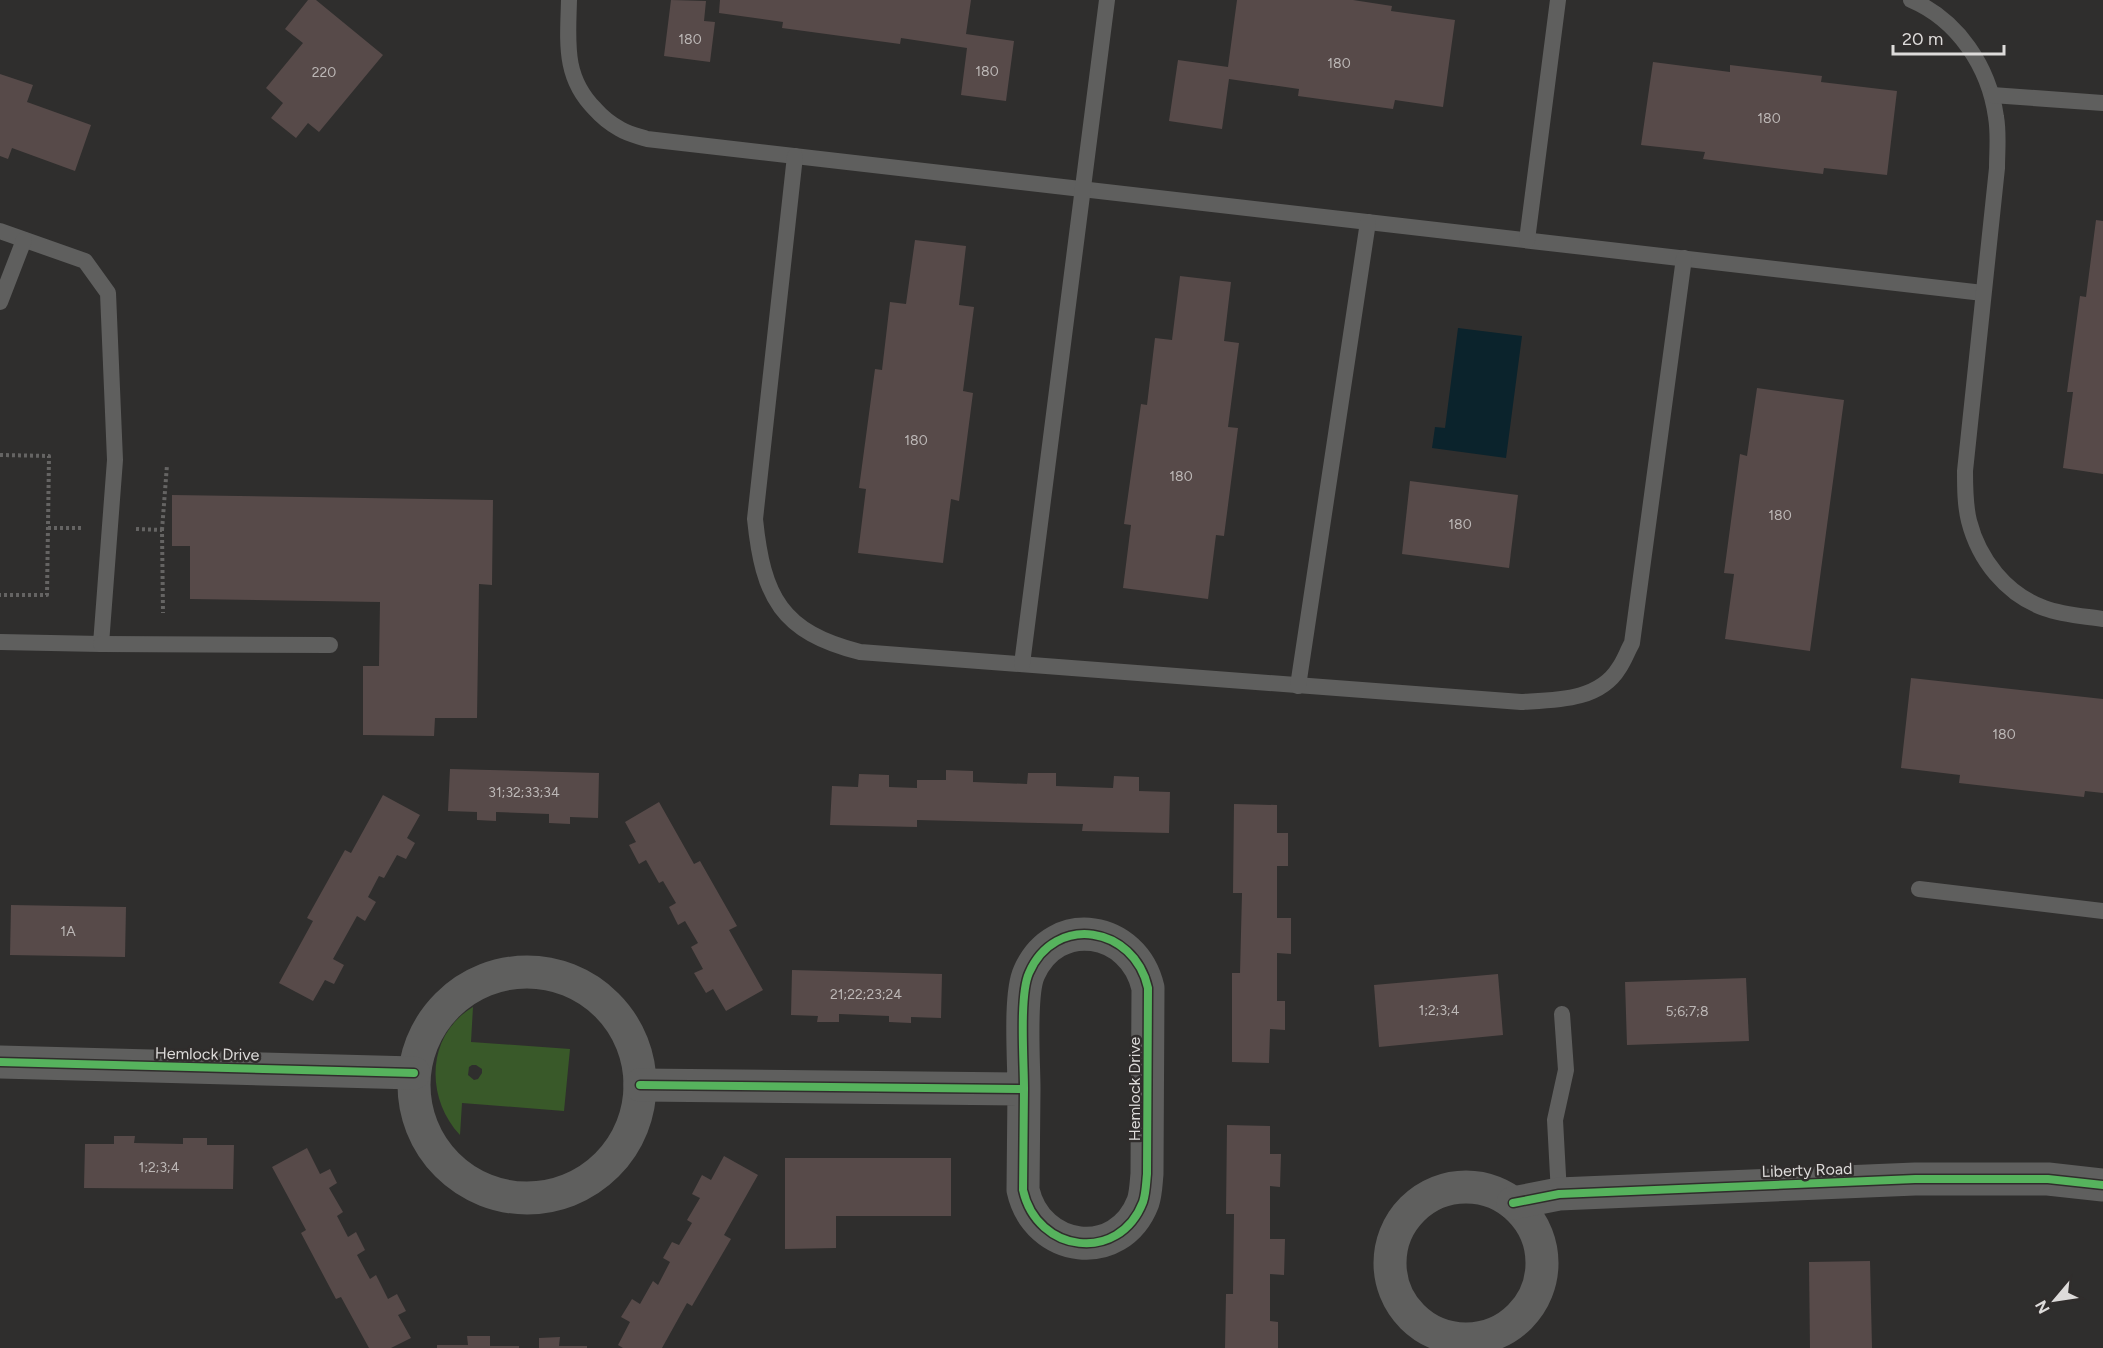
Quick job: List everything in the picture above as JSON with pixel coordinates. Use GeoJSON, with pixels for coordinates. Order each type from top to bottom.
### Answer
{"type":"FeatureCollection","features":[{"type":"Feature","properties":{"kind":"street","name":"Hemlock Drive"},"geometry":{"type":"LineString","coordinates":[[1073,936],[1099,936],[1122,945],[1145,975],[1148,988],[1148,1012],[1146,1187],[1138,1213],[1120,1232],[1097,1242],[1072,1242],[1049,1232],[1032,1214],[1023,1190],[1024,1089],[1025,990],[1027,977],[1033,965],[1050,946],[1073,936]]}},
{"type":"Feature","properties":{"kind":"street"},"geometry":{"type":"LineString","coordinates":[[521,971],[544,973],[566,979],[586,989],[605,1003],[620,1020],[631,1041],[638,1062],[640,1085],[638,1108],[631,1130],[619,1150],[604,1168],[586,1181],[566,1191],[543,1197],[521,1198],[498,1194],[477,1186],[457,1174],[441,1158],[428,1140],[419,1118],[414,1096],[414,1073],[419,1050],[428,1029],[457,995],[477,983],[498,975],[521,971]]}},
{"type":"Feature","properties":{"kind":"street","name":"Hemlock Drive"},"geometry":{"type":"LineString","coordinates":[[0,1062],[414,1073]]}},
{"type":"Feature","properties":{"kind":"street"},"geometry":{"type":"LineString","coordinates":[[640,1085],[1024,1089]]}},
{"type":"Feature","properties":{"kind":"street","name":"Liberty Road"},"geometry":{"type":"LineString","coordinates":[[1513,1203],[1559,1194],[1915,1179],[2048,1179],[2103,1185]]}},
{"type":"Feature","properties":{"kind":"street"},"geometry":{"type":"LineString","coordinates":[[1453,1187],[1474,1187],[1495,1192],[1513,1203],[1527,1218],[1542,1255],[1541,1275],[1535,1295],[1524,1312],[1509,1326],[1471,1339],[1451,1337],[1432,1331],[1414,1319],[1401,1302],[1392,1283],[1390,1262],[1393,1241],[1408,1213],[1415,1205],[1433,1194],[1453,1187]]}},
{"type":"Feature","properties":{"kind":"lane"},"geometry":{"type":"LineString","coordinates":[[569,0],[568,56],[574,80],[585,99],[602,117],[620,130],[646,139],[1983,293]]}},
{"type":"Feature","properties":{"kind":"lane"},"geometry":{"type":"LineString","coordinates":[[1022,664],[1107,0]]}},
{"type":"Feature","properties":{"kind":"lane"},"geometry":{"type":"LineString","coordinates":[[1527,240],[1558,0]]}},
{"type":"Feature","properties":{"kind":"lane"},"geometry":{"type":"LineString","coordinates":[[1911,0],[1942,18],[1959,33],[1983,71],[1992,95],[1998,141],[1965,471],[1968,519],[1976,544],[1988,565],[2004,584],[2023,598],[2045,608],[2103,619]]}},
{"type":"Feature","properties":{"kind":"lane"},"geometry":{"type":"LineString","coordinates":[[1992,95],[2103,103]]}},
{"type":"Feature","properties":{"kind":"lane"},"geometry":{"type":"LineString","coordinates":[[795,156],[755,519],[758,550],[766,581],[779,607],[812,635],[832,645],[860,652],[1521,702],[1575,698],[1601,687],[1618,670],[1632,643],[1684,258]]}},
{"type":"Feature","properties":{"kind":"lane"},"geometry":{"type":"LineString","coordinates":[[1298,686],[1368,222]]}},
{"type":"Feature","properties":{"kind":"lane"},"geometry":{"type":"LineString","coordinates":[[0,231],[85,261],[108,293],[115,460],[101,644]]}},
{"type":"Feature","properties":{"kind":"lane"},"geometry":{"type":"LineString","coordinates":[[0,302],[24,240]]}},
{"type":"Feature","properties":{"kind":"lane"},"geometry":{"type":"LineString","coordinates":[[0,642],[330,645]]}},
{"type":"Feature","properties":{"kind":"lane"},"geometry":{"type":"LineString","coordinates":[[1919,889],[2103,911]]}},
{"type":"Feature","properties":{"kind":"lane"},"geometry":{"type":"LineString","coordinates":[[1559,1194],[1555,1120],[1566,1070],[1562,1014]]}},
{"type":"Feature","properties":{"kind":"path"},"geometry":{"type":"LineString","coordinates":[[0,454],[49,456],[47,595],[0,595]]}},
{"type":"Feature","properties":{"kind":"path"},"geometry":{"type":"LineString","coordinates":[[162,530],[166,465]]}},
{"type":"Feature","properties":{"kind":"green space"},"geometry":{"type":"Polygon","coordinates":[[[473,1007],[471,1042],[570,1049],[564,1111],[462,1103],[460,1135],[449,1120],[436,1086],[439,1050],[446,1034],[458,1019],[473,1007]],[[476,1065],[469,1067],[468,1075],[474,1080],[478,1079],[482,1073],[482,1069],[476,1065]]]}},
{"type":"Feature","properties":{"kind":"water"},"geometry":{"type":"Polygon","coordinates":[[[1458,328],[1522,336],[1506,458],[1432,448],[1435,427],[1445,428],[1458,328]]]}},
{"type":"Feature","properties":{"kind":"building"},"geometry":{"type":"Polygon","coordinates":[[[308,0],[316,0],[383,55],[319,132],[308,123],[296,138],[271,118],[283,103],[266,88],[303,43],[285,29],[308,0]]]}},
{"type":"Feature","properties":{"kind":"building"},"geometry":{"type":"Polygon","coordinates":[[[671,0],[706,1],[704,21],[715,22],[710,62],[664,56],[671,0]]]}},
{"type":"Feature","properties":{"kind":"building"},"geometry":{"type":"Polygon","coordinates":[[[720,0],[971,0],[966,34],[1014,41],[1006,101],[961,95],[967,48],[901,38],[900,44],[782,28],[783,22],[719,13],[720,0]]]}},
{"type":"Feature","properties":{"kind":"building"},"geometry":{"type":"Polygon","coordinates":[[[1237,0],[1353,0],[1392,6],[1391,11],[1455,20],[1443,107],[1395,100],[1393,109],[1298,96],[1299,89],[1229,79],[1222,129],[1169,121],[1178,60],[1228,67],[1237,0]]]}},
{"type":"Feature","properties":{"kind":"building"},"geometry":{"type":"Polygon","coordinates":[[[1653,62],[1730,72],[1730,65],[1822,76],[1821,82],[1897,91],[1887,175],[1824,168],[1823,174],[1703,159],[1705,152],[1641,145],[1653,62]]]}},
{"type":"Feature","properties":{"kind":"building"},"geometry":{"type":"Polygon","coordinates":[[[0,74],[33,85],[27,102],[91,125],[75,171],[12,148],[8,159],[0,156],[0,74]]]}},
{"type":"Feature","properties":{"kind":"building"},"geometry":{"type":"Polygon","coordinates":[[[2096,220],[2103,221],[2103,474],[2063,468],[2073,392],[2067,392],[2080,296],[2086,297],[2096,220]]]}},
{"type":"Feature","properties":{"kind":"building"},"geometry":{"type":"Polygon","coordinates":[[[915,240],[966,246],[959,305],[974,307],[963,391],[973,393],[959,501],[951,499],[943,563],[858,553],[866,489],[859,488],[875,369],[882,370],[890,302],[906,304],[915,240]]]}},
{"type":"Feature","properties":{"kind":"building"},"geometry":{"type":"Polygon","coordinates":[[[1180,276],[1231,282],[1224,341],[1239,343],[1228,427],[1238,428],[1224,536],[1216,535],[1208,599],[1123,588],[1131,525],[1124,524],[1141,404],[1147,405],[1155,338],[1172,340],[1180,276]]]}},
{"type":"Feature","properties":{"kind":"building"},"geometry":{"type":"Polygon","coordinates":[[[1757,388],[1844,400],[1810,651],[1725,639],[1734,574],[1724,573],[1740,454],[1747,456],[1757,388]]]}},
{"type":"Feature","properties":{"kind":"building"},"geometry":{"type":"Polygon","coordinates":[[[1410,481],[1518,495],[1509,568],[1402,554],[1410,481]]]}},
{"type":"Feature","properties":{"kind":"building"},"geometry":{"type":"Polygon","coordinates":[[[172,495],[493,500],[492,585],[479,584],[477,718],[435,718],[434,736],[363,735],[363,666],[379,666],[380,602],[190,599],[190,546],[172,546],[172,495]]]}},
{"type":"Feature","properties":{"kind":"building"},"geometry":{"type":"Polygon","coordinates":[[[1911,678],[2103,699],[2103,793],[2085,791],[2084,797],[1959,783],[1960,775],[1901,768],[1911,678]]]}},
{"type":"Feature","properties":{"kind":"building"},"geometry":{"type":"Polygon","coordinates":[[[450,769],[599,773],[598,818],[570,817],[570,824],[549,823],[549,814],[496,812],[496,821],[477,820],[477,812],[448,811],[450,769]]]}},
{"type":"Feature","properties":{"kind":"building"},"geometry":{"type":"Polygon","coordinates":[[[946,770],[973,771],[973,782],[1027,784],[1028,773],[1056,773],[1056,786],[1113,788],[1114,776],[1139,777],[1139,791],[1170,792],[1169,833],[1082,831],[1083,824],[917,820],[917,827],[830,825],[832,786],[858,787],[859,774],[889,775],[889,787],[917,788],[917,780],[946,780],[946,770]]]}},
{"type":"Feature","properties":{"kind":"building"},"geometry":{"type":"Polygon","coordinates":[[[383,795],[420,815],[407,838],[415,843],[406,859],[397,855],[384,878],[379,876],[368,897],[376,902],[365,921],[357,916],[333,959],[344,965],[334,984],[325,980],[313,1001],[279,983],[313,921],[307,918],[345,850],[351,853],[383,795]]]}},
{"type":"Feature","properties":{"kind":"building"},"geometry":{"type":"Polygon","coordinates":[[[659,802],[694,864],[700,861],[737,926],[729,930],[763,990],[726,1011],[713,989],[706,993],[694,973],[703,969],[691,947],[698,943],[685,921],[678,925],[669,907],[676,903],[663,881],[659,883],[646,860],[639,864],[629,845],[636,842],[625,822],[659,802]]]}},
{"type":"Feature","properties":{"kind":"building"},"geometry":{"type":"Polygon","coordinates":[[[1234,804],[1277,805],[1277,833],[1288,833],[1288,866],[1277,866],[1277,918],[1291,918],[1291,954],[1277,953],[1277,1001],[1285,1001],[1285,1030],[1270,1029],[1269,1063],[1232,1062],[1232,973],[1240,973],[1242,893],[1233,893],[1234,804]]]}},
{"type":"Feature","properties":{"kind":"building"},"geometry":{"type":"Polygon","coordinates":[[[11,905],[126,907],[125,957],[10,955],[11,905]]]}},
{"type":"Feature","properties":{"kind":"building"},"geometry":{"type":"Polygon","coordinates":[[[792,970],[942,974],[941,1018],[911,1017],[911,1023],[889,1022],[889,1016],[839,1014],[839,1022],[817,1022],[818,1016],[791,1015],[792,970]]]}},
{"type":"Feature","properties":{"kind":"building"},"geometry":{"type":"Polygon","coordinates":[[[1498,974],[1503,1035],[1379,1047],[1374,985],[1498,974]]]}},
{"type":"Feature","properties":{"kind":"building"},"geometry":{"type":"Polygon","coordinates":[[[1746,978],[1749,1041],[1627,1045],[1625,982],[1746,978]]]}},
{"type":"Feature","properties":{"kind":"building"},"geometry":{"type":"Polygon","coordinates":[[[1227,1125],[1270,1126],[1270,1154],[1281,1154],[1280,1187],[1270,1186],[1270,1239],[1285,1239],[1284,1275],[1270,1274],[1270,1321],[1278,1322],[1278,1348],[1225,1348],[1226,1294],[1233,1294],[1234,1214],[1226,1214],[1227,1125]]]}},
{"type":"Feature","properties":{"kind":"building"},"geometry":{"type":"Polygon","coordinates":[[[114,1136],[135,1136],[134,1143],[183,1144],[183,1138],[207,1138],[207,1145],[234,1145],[233,1189],[84,1188],[85,1144],[114,1144],[114,1136]]]}},
{"type":"Feature","properties":{"kind":"building"},"geometry":{"type":"Polygon","coordinates":[[[307,1148],[320,1174],[330,1169],[337,1183],[329,1188],[343,1212],[337,1216],[348,1237],[356,1232],[365,1250],[357,1255],[370,1279],[376,1275],[388,1299],[397,1294],[406,1311],[398,1315],[411,1338],[391,1348],[369,1348],[341,1297],[336,1299],[301,1233],[306,1230],[272,1167],[307,1148]]]}},
{"type":"Feature","properties":{"kind":"building"},"geometry":{"type":"Polygon","coordinates":[[[724,1156],[758,1175],[724,1235],[731,1239],[692,1306],[687,1303],[662,1348],[623,1348],[618,1345],[630,1322],[621,1317],[632,1299],[640,1304],[653,1281],[658,1285],[670,1262],[663,1258],[672,1242],[679,1245],[692,1223],[687,1220],[700,1198],[692,1194],[702,1175],[711,1180],[724,1156]]]}},
{"type":"Feature","properties":{"kind":"building"},"geometry":{"type":"Polygon","coordinates":[[[785,1158],[951,1158],[951,1216],[836,1216],[836,1248],[785,1249],[785,1158]]]}},
{"type":"Feature","properties":{"kind":"building"},"geometry":{"type":"Polygon","coordinates":[[[1870,1261],[1872,1348],[1810,1348],[1809,1262],[1870,1261]]]}},
{"type":"Feature","properties":{"kind":"building"},"geometry":{"type":"Polygon","coordinates":[[[467,1336],[490,1336],[490,1346],[519,1346],[519,1348],[437,1348],[437,1345],[468,1345],[467,1336]]]}},
{"type":"Feature","properties":{"kind":"building"},"geometry":{"type":"Polygon","coordinates":[[[560,1337],[559,1346],[587,1346],[587,1348],[539,1348],[539,1338],[560,1337]]]}},
{"type":"Feature","properties":{"kind":"cycle path"},"geometry":{"type":"LineString","coordinates":[[640,1085],[1024,1089],[1023,1190],[1031,1211],[1044,1227],[1061,1238],[1079,1243],[1098,1242],[1116,1235],[1132,1222],[1143,1202],[1145,1192],[1148,988],[1140,967],[1127,951],[1111,940],[1093,935],[1074,935],[1057,941],[1041,954],[1029,973],[1023,1012],[1024,1089]]}},
{"type":"Feature","properties":{"kind":"cycle path"},"geometry":{"type":"LineString","coordinates":[[0,1062],[414,1073]]}},
{"type":"Feature","properties":{"kind":"cycle path"},"geometry":{"type":"LineString","coordinates":[[1513,1203],[1559,1194],[1915,1179],[2048,1179],[2103,1185]]}}]}
